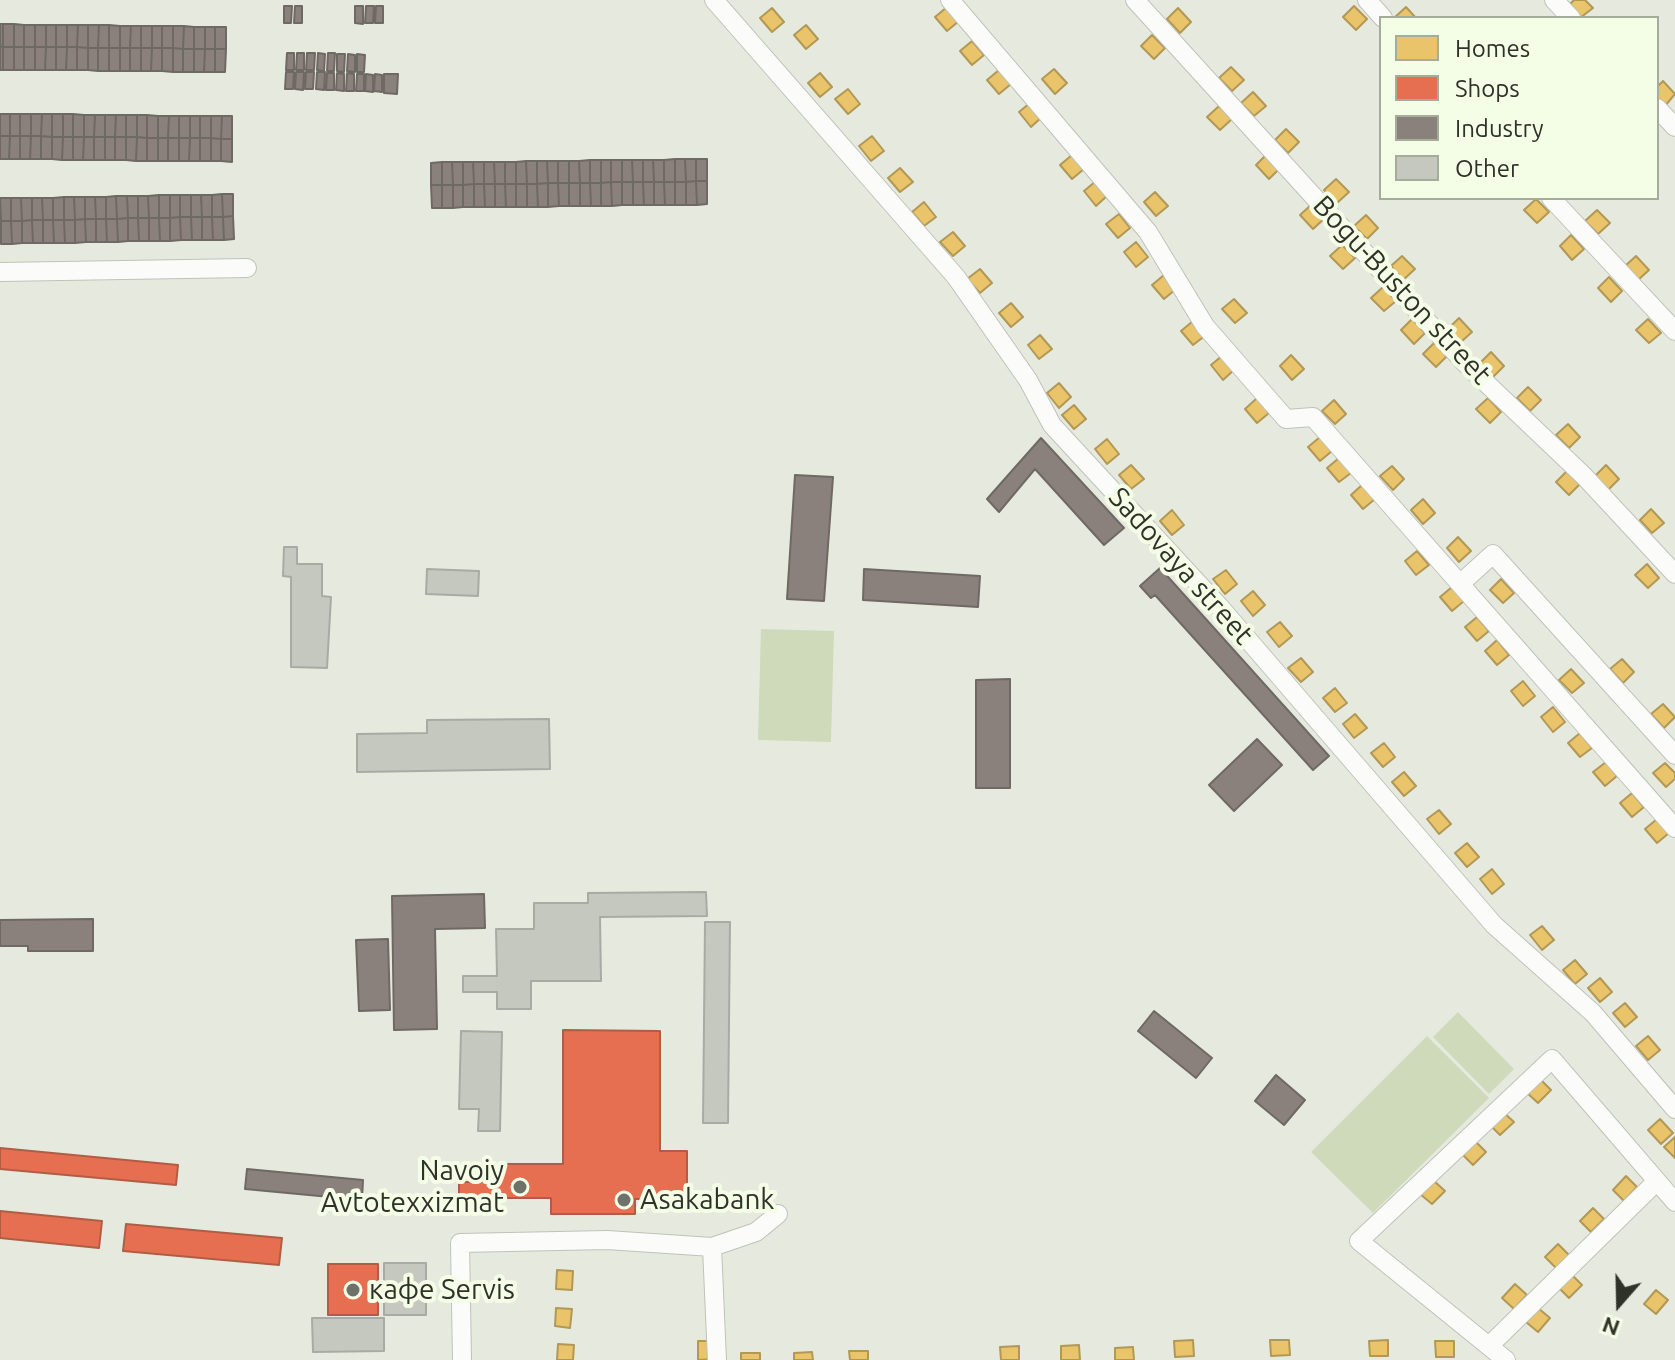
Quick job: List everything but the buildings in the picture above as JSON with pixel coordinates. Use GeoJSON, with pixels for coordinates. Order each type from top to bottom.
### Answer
{"type":"FeatureCollection","features":[{"type":"Feature","properties":{"kind":"street","name":"Sadovaya street"},"geometry":{"type":"LineString","coordinates":[[714,0],[956,277],[1028,380],[1052,425],[1219,606],[1494,925],[1593,1013],[1675,1109]]}},
{"type":"Feature","properties":{"kind":"street"},"geometry":{"type":"LineString","coordinates":[[950,0],[1148,232],[1205,326],[1286,419],[1313,417],[1675,828]]}},
{"type":"Feature","properties":{"kind":"street","name":"Bogu-Buston street"},"geometry":{"type":"LineString","coordinates":[[1135,0],[1464,362],[1584,476],[1675,574]]}},
{"type":"Feature","properties":{"kind":"street"},"geometry":{"type":"LineString","coordinates":[[1367,0],[1381,16]]}},
{"type":"Feature","properties":{"kind":"street"},"geometry":{"type":"LineString","coordinates":[[1554,0],[1569,16]]}},
{"type":"Feature","properties":{"kind":"street"},"geometry":{"type":"LineString","coordinates":[[1659,110],[1675,127]]}},
{"type":"Feature","properties":{"kind":"street"},"geometry":{"type":"LineString","coordinates":[[1553,200],[1675,331]]}},
{"type":"Feature","properties":{"kind":"street"},"geometry":{"type":"LineString","coordinates":[[0,272],[247,268]]}},
{"type":"Feature","properties":{"kind":"street"},"geometry":{"type":"LineString","coordinates":[[1460,584],[1493,554],[1675,755]]}},
{"type":"Feature","properties":{"kind":"street"},"geometry":{"type":"LineString","coordinates":[[1506,1360],[1493,1353],[1359,1241],[1552,1059],[1675,1202]]}},
{"type":"Feature","properties":{"kind":"street"},"geometry":{"type":"LineString","coordinates":[[1493,1353],[1656,1182]]}},
{"type":"Feature","properties":{"kind":"street"},"geometry":{"type":"LineString","coordinates":[[462,1360],[460,1243],[607,1240],[712,1247],[756,1232],[778,1214]]}},
{"type":"Feature","properties":{"kind":"street"},"geometry":{"type":"LineString","coordinates":[[712,1247],[717,1360]]}},
{"type":"Feature","properties":{"kind":"green space"},"geometry":{"type":"Polygon","coordinates":[[[761,629],[834,631],[831,742],[758,740],[761,629]]]}},
{"type":"Feature","properties":{"kind":"green space"},"geometry":{"type":"Polygon","coordinates":[[[1458,1012],[1514,1069],[1489,1094],[1433,1037],[1458,1012]]]}},
{"type":"Feature","properties":{"kind":"green space"},"geometry":{"type":"Polygon","coordinates":[[[1427,1036],[1489,1098],[1373,1213],[1311,1152],[1427,1036]]]}},
{"type":"Feature","properties":{"kind":"place","name":"Navoiy Avtotexxizmat"},"geometry":{"type":"Point","coordinates":[520,1187]}},
{"type":"Feature","properties":{"kind":"place","name":"Asakabank"},"geometry":{"type":"Point","coordinates":[624,1200]}},
{"type":"Feature","properties":{"kind":"place","name":"кафе Servis"},"geometry":{"type":"Point","coordinates":[353,1290]}}]}
